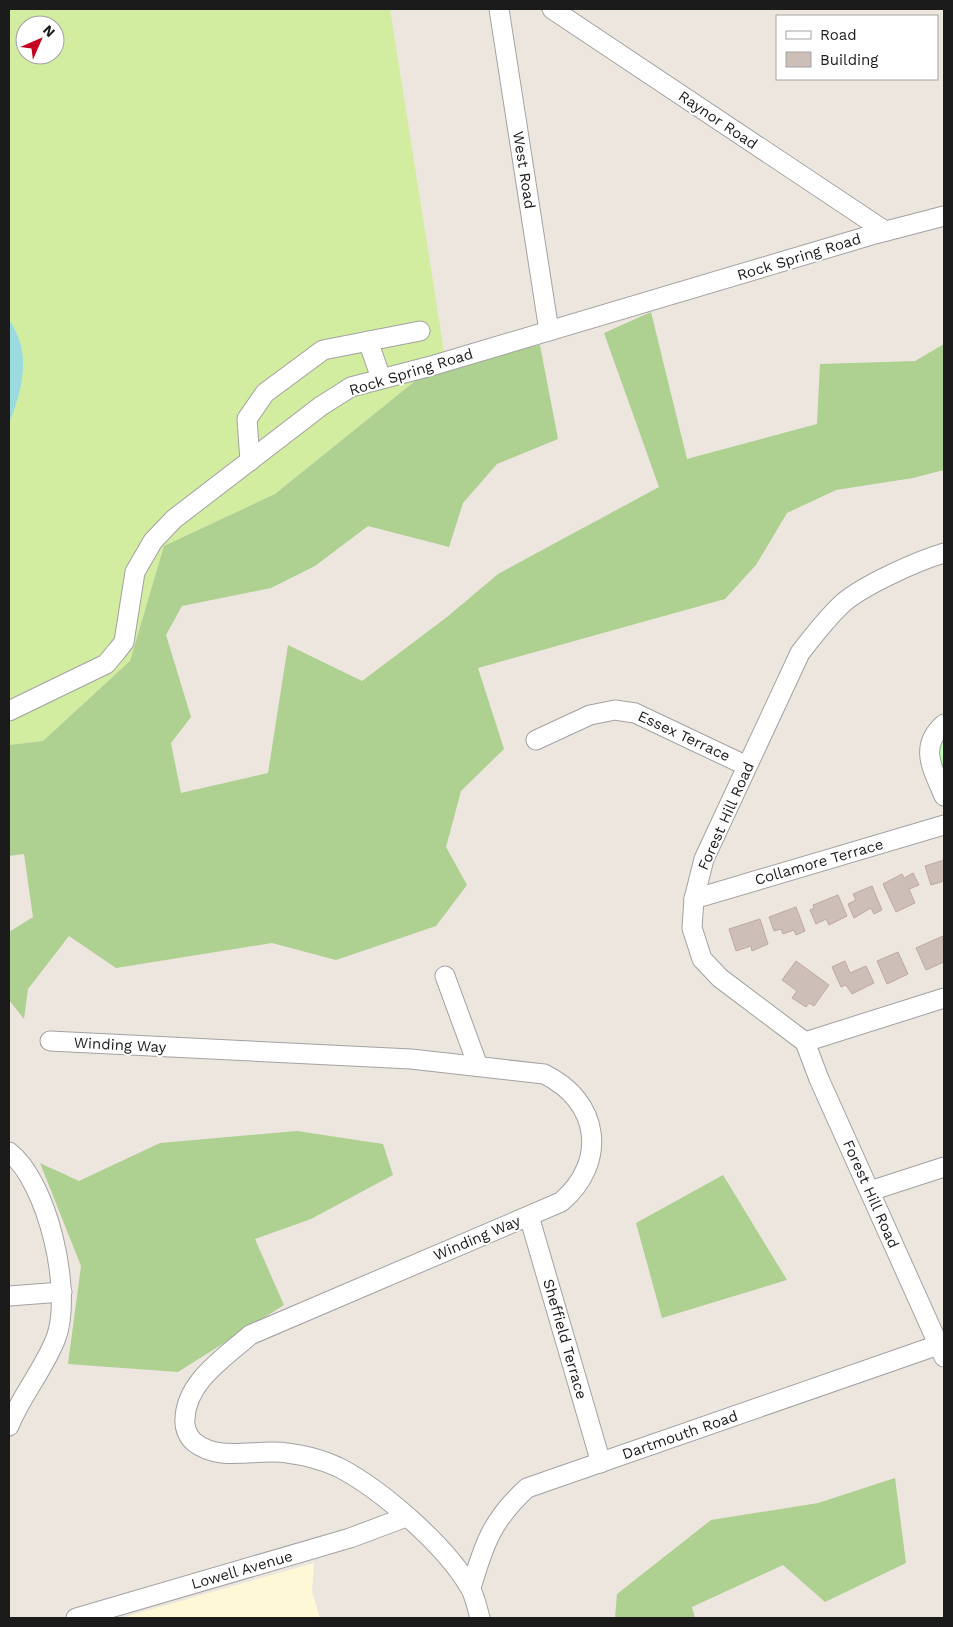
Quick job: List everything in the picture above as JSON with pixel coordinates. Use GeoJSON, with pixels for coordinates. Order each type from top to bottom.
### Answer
{"type":"FeatureCollection","features":[{"type":"Feature","properties":{"kind":"street","name":"West Road"},"geometry":{"type":"LineString","coordinates":[[499,9],[549,331]]}},
{"type":"Feature","properties":{"kind":"street","name":"Raynor Road"},"geometry":{"type":"LineString","coordinates":[[552,9],[885,232]]}},
{"type":"Feature","properties":{"kind":"street","name":"Rock Spring Road"},"geometry":{"type":"LineString","coordinates":[[9,712],[106,664],[124,642],[135,572],[153,541],[174,519],[321,406],[351,387],[944,216]]}},
{"type":"Feature","properties":{"kind":"street"},"geometry":{"type":"LineString","coordinates":[[250,461],[247,419],[265,393],[323,350],[420,331]]}},
{"type":"Feature","properties":{"kind":"street"},"geometry":{"type":"LineString","coordinates":[[368,341],[381,378]]}},
{"type":"Feature","properties":{"kind":"street","name":"Forest Hill Road"},"geometry":{"type":"LineString","coordinates":[[943,1348],[819,1080],[805,1042],[720,978],[702,959],[692,928],[694,899],[704,859],[800,653],[822,625],[844,602],[877,582],[944,553]]}},
{"type":"Feature","properties":{"kind":"street","name":"Essex Terrace"},"geometry":{"type":"LineString","coordinates":[[536,740],[590,715],[615,710],[634,713],[747,766]]}},
{"type":"Feature","properties":{"kind":"street"},"geometry":{"type":"LineString","coordinates":[[944,724],[936,732],[929,753],[930,764],[944,796]]}},
{"type":"Feature","properties":{"kind":"street","name":"Collamore Terrace"},"geometry":{"type":"LineString","coordinates":[[694,899],[944,825]]}},
{"type":"Feature","properties":{"kind":"street"},"geometry":{"type":"LineString","coordinates":[[446,976],[478,1066]]}},
{"type":"Feature","properties":{"kind":"street"},"geometry":{"type":"LineString","coordinates":[[805,1042],[944,998]]}},
{"type":"Feature","properties":{"kind":"street","name":"Winding Way"},"geometry":{"type":"LineString","coordinates":[[50,1041],[411,1059],[544,1074],[570,1090],[586,1115],[592,1144],[585,1173],[572,1192],[561,1202],[250,1335],[210,1370],[190,1393],[185,1411],[184,1427],[194,1442],[216,1453],[286,1452],[336,1467],[354,1477],[430,1537],[461,1572],[471,1588],[480,1618]]}},
{"type":"Feature","properties":{"kind":"street"},"geometry":{"type":"LineString","coordinates":[[9,1152],[25,1169],[45,1211],[58,1257],[62,1292],[56,1337],[9,1426]]}},
{"type":"Feature","properties":{"kind":"street"},"geometry":{"type":"LineString","coordinates":[[870,1191],[944,1168]]}},
{"type":"Feature","properties":{"kind":"street","name":"Sheffield Terrace"},"geometry":{"type":"LineString","coordinates":[[529,1216],[601,1463]]}},
{"type":"Feature","properties":{"kind":"street"},"geometry":{"type":"LineString","coordinates":[[9,1296],[62,1292]]}},
{"type":"Feature","properties":{"kind":"street","name":"Dartmouth Road"},"geometry":{"type":"LineString","coordinates":[[471,1588],[482,1550],[496,1520],[510,1503],[527,1488],[943,1348]]}},
{"type":"Feature","properties":{"kind":"street","name":"Lowell Avenue"},"geometry":{"type":"LineString","coordinates":[[76,1618],[350,1538],[406,1517]]}},
{"type":"Feature","properties":{"kind":"shaded area"},"geometry":{"type":"Polygon","coordinates":[[[314,1563],[312,1592],[320,1618],[121,1618],[314,1563]]]}},
{"type":"Feature","properties":{"kind":"green space"},"geometry":{"type":"Polygon","coordinates":[[[9,9],[390,9],[446,364],[425,373],[275,494],[164,546],[130,661],[43,741],[9,745],[9,9]]]}},
{"type":"Feature","properties":{"kind":"green space"},"geometry":{"type":"Polygon","coordinates":[[[651,312],[687,459],[817,424],[820,364],[915,361],[944,344],[944,470],[913,478],[836,490],[787,513],[756,565],[725,599],[478,668],[504,749],[461,791],[446,847],[467,885],[436,926],[336,960],[272,943],[116,968],[69,936],[28,989],[24,1019],[9,1000],[9,932],[33,917],[24,854],[9,856],[9,745],[43,741],[130,661],[164,546],[275,494],[425,373],[446,364],[540,345],[558,439],[497,464],[463,503],[449,547],[368,526],[315,566],[271,588],[182,606],[166,635],[191,717],[171,743],[181,793],[268,773],[288,645],[362,681],[447,617],[498,574],[659,487],[604,333],[651,312]]]}},
{"type":"Feature","properties":{"kind":"green space"},"geometry":{"type":"Polygon","coordinates":[[[944,741],[944,774],[941,765],[940,749],[944,741]]]}},
{"type":"Feature","properties":{"kind":"green space"},"geometry":{"type":"Polygon","coordinates":[[[297,1131],[383,1144],[393,1175],[311,1219],[255,1239],[284,1305],[178,1372],[68,1364],[81,1266],[40,1163],[79,1181],[160,1143],[297,1131]]]}},
{"type":"Feature","properties":{"kind":"green space"},"geometry":{"type":"Polygon","coordinates":[[[723,1175],[787,1280],[662,1318],[636,1223],[723,1175]]]}},
{"type":"Feature","properties":{"kind":"green space"},"geometry":{"type":"Polygon","coordinates":[[[895,1478],[906,1563],[825,1602],[783,1565],[692,1607],[695,1618],[615,1618],[617,1594],[711,1520],[818,1503],[895,1478]]]}},
{"type":"Feature","properties":{"kind":"water"},"geometry":{"type":"Polygon","coordinates":[[[9,320],[21,345],[23,371],[18,397],[9,423],[9,320]]]}},
{"type":"Feature","properties":{"kind":"building"},"geometry":{"type":"Polygon","coordinates":[[[944,860],[944,881],[931,885],[925,866],[944,860]]]}},
{"type":"Feature","properties":{"kind":"building"},"geometry":{"type":"Polygon","coordinates":[[[913,873],[919,885],[909,889],[915,903],[896,912],[883,884],[902,874],[904,878],[913,873]]]}},
{"type":"Feature","properties":{"kind":"building"},"geometry":{"type":"Polygon","coordinates":[[[872,886],[882,910],[874,914],[871,908],[854,918],[848,904],[856,900],[853,894],[872,886]]]}},
{"type":"Feature","properties":{"kind":"building"},"geometry":{"type":"Polygon","coordinates":[[[838,895],[847,916],[829,925],[826,919],[816,924],[810,910],[814,908],[813,905],[838,895]]]}},
{"type":"Feature","properties":{"kind":"building"},"geometry":{"type":"Polygon","coordinates":[[[796,907],[805,931],[796,935],[794,930],[783,934],[781,929],[774,931],[769,917],[796,907]]]}},
{"type":"Feature","properties":{"kind":"building"},"geometry":{"type":"Polygon","coordinates":[[[760,919],[768,944],[752,951],[751,946],[736,951],[729,929],[760,919]]]}},
{"type":"Feature","properties":{"kind":"building"},"geometry":{"type":"Polygon","coordinates":[[[943,936],[944,962],[926,970],[916,948],[943,936]]]}},
{"type":"Feature","properties":{"kind":"building"},"geometry":{"type":"Polygon","coordinates":[[[898,952],[908,974],[887,984],[877,961],[898,952]]]}},
{"type":"Feature","properties":{"kind":"building"},"geometry":{"type":"Polygon","coordinates":[[[796,961],[829,985],[814,1006],[809,1003],[806,1007],[792,998],[797,991],[782,980],[796,961]]]}},
{"type":"Feature","properties":{"kind":"building"},"geometry":{"type":"Polygon","coordinates":[[[845,961],[850,973],[866,966],[874,983],[852,994],[846,985],[841,987],[832,967],[845,961]]]}}]}
